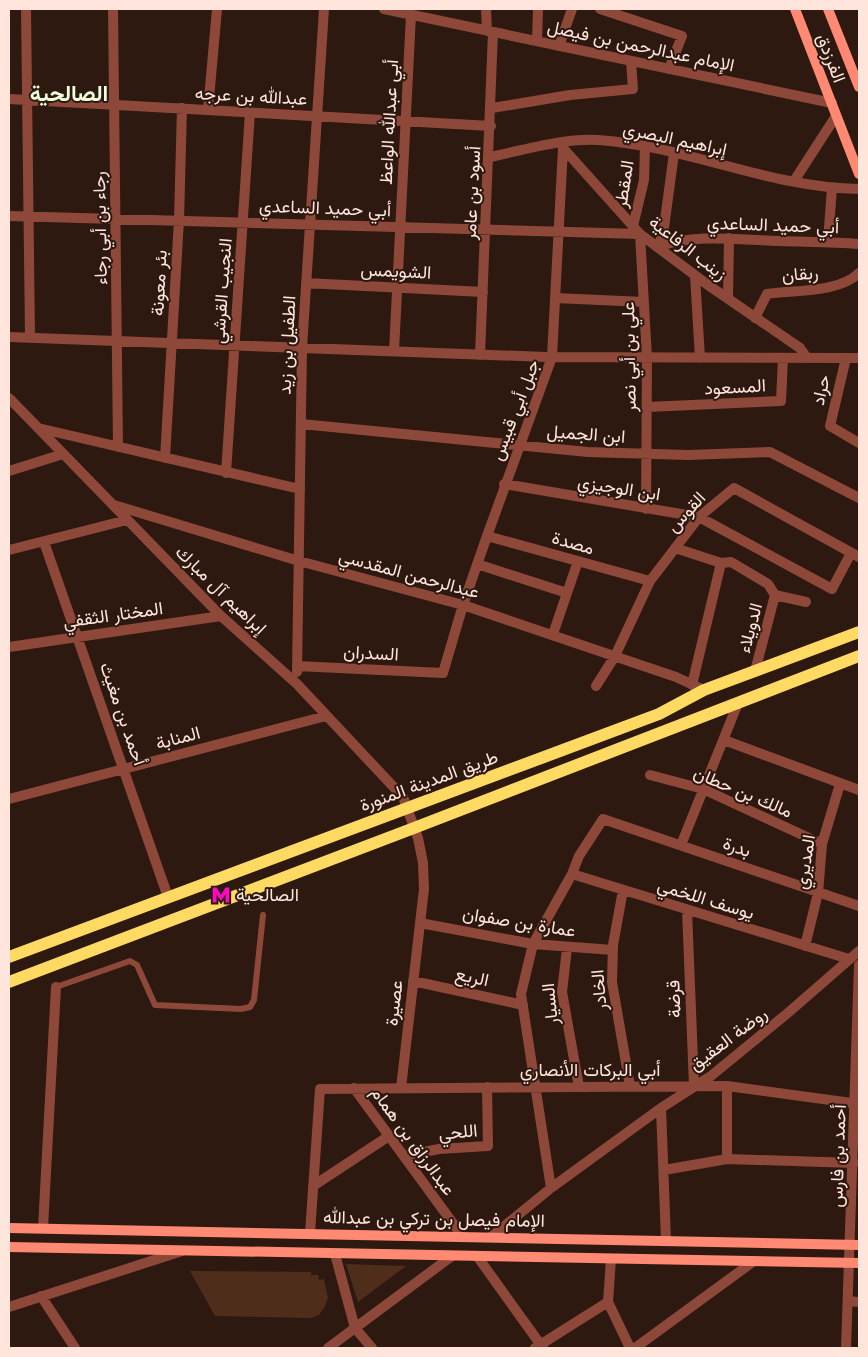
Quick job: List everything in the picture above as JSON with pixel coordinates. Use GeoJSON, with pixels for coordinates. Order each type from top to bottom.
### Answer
{"type":"FeatureCollection","features":[{"type":"Feature","properties":{"kind":"main road","name":"الفرزدق"},"geometry":{"type":"LineString","coordinates":[[828,9],[859,87]]}},
{"type":"Feature","properties":{"kind":"main road","name":"الفرزدق"},"geometry":{"type":"LineString","coordinates":[[794,10],[859,174]]}},
{"type":"Feature","properties":{"kind":"main road","name":"طريق المدينة المنورة"},"geometry":{"type":"LineString","coordinates":[[9,957],[658,714],[698,688],[755,671],[859,632]]}},
{"type":"Feature","properties":{"kind":"main road","name":"طريق المدينة المنورة"},"geometry":{"type":"LineString","coordinates":[[9,982],[859,656]]}},
{"type":"Feature","properties":{"kind":"main road","name":"الإمام فيصل بن تركي بن عبدالله"},"geometry":{"type":"LineString","coordinates":[[9,1228],[855,1245]]}},
{"type":"Feature","properties":{"kind":"main road","name":"الإمام فيصل بن تركي بن عبدالله"},"geometry":{"type":"LineString","coordinates":[[9,1248],[854,1263]]}},
{"type":"Feature","properties":{"kind":"street"},"geometry":{"type":"LineString","coordinates":[[26,9],[30,338]]}},
{"type":"Feature","properties":{"kind":"street","name":"رجاء بن أبي رجاء"},"geometry":{"type":"LineString","coordinates":[[113,9],[118,447]]}},
{"type":"Feature","properties":{"kind":"street"},"geometry":{"type":"LineString","coordinates":[[208,110],[217,9]]}},
{"type":"Feature","properties":{"kind":"street","name":"الطفيل بن زيد"},"geometry":{"type":"LineString","coordinates":[[297,684],[302,348],[319,116],[324,9]]}},
{"type":"Feature","properties":{"kind":"street","name":"الإمام عبدالرحمن بن فيصل"},"geometry":{"type":"LineString","coordinates":[[384,9],[832,103]]}},
{"type":"Feature","properties":{"kind":"street","name":"أسود بن عامر"},"geometry":{"type":"LineString","coordinates":[[480,354],[492,108],[490,32],[486,9]]}},
{"type":"Feature","properties":{"kind":"street"},"geometry":{"type":"LineString","coordinates":[[537,41],[538,9]]}},
{"type":"Feature","properties":{"kind":"street"},"geometry":{"type":"LineString","coordinates":[[559,46],[572,9]]}},
{"type":"Feature","properties":{"kind":"street"},"geometry":{"type":"LineString","coordinates":[[600,9],[682,36],[669,69]]}},
{"type":"Feature","properties":{"kind":"street","name":"أبي عبدالله الواعظ"},"geometry":{"type":"LineString","coordinates":[[394,351],[411,15]]}},
{"type":"Feature","properties":{"kind":"street"},"geometry":{"type":"LineString","coordinates":[[492,108],[570,95],[633,89],[631,61]]}},
{"type":"Feature","properties":{"kind":"street","name":"عبدالله بن عرجه"},"geometry":{"type":"LineString","coordinates":[[9,99],[491,126]]}},
{"type":"Feature","properties":{"kind":"street","name":"بئر معونة"},"geometry":{"type":"LineString","coordinates":[[165,458],[179,220],[182,108]]}},
{"type":"Feature","properties":{"kind":"street","name":"النجيب القرشي"},"geometry":{"type":"LineString","coordinates":[[226,473],[250,112]]}},
{"type":"Feature","properties":{"kind":"street"},"geometry":{"type":"LineString","coordinates":[[794,182],[836,116]]}},
{"type":"Feature","properties":{"kind":"street","name":"إبراهيم البصري"},"geometry":{"type":"LineString","coordinates":[[490,157],[558,144],[596,140],[645,146],[794,182],[832,188],[859,189]]}},
{"type":"Feature","properties":{"kind":"street","name":"المقطر"},"geometry":{"type":"LineString","coordinates":[[637,230],[644,180],[645,146]]}},
{"type":"Feature","properties":{"kind":"street","name":"زينب الرفاعية"},"geometry":{"type":"LineString","coordinates":[[563,148],[637,230],[695,276],[800,348],[807,358]]}},
{"type":"Feature","properties":{"kind":"street","name":"جبل أبي قبيس"},"geometry":{"type":"LineString","coordinates":[[443,673],[463,604],[504,484],[552,357],[563,148]]}},
{"type":"Feature","properties":{"kind":"street"},"geometry":{"type":"LineString","coordinates":[[658,247],[663,235],[674,154]]}},
{"type":"Feature","properties":{"kind":"street"},"geometry":{"type":"LineString","coordinates":[[828,241],[832,188]]}},
{"type":"Feature","properties":{"kind":"street","name":"أبي حميد الساعدي"},"geometry":{"type":"LineString","coordinates":[[9,216],[558,231],[637,230]]}},
{"type":"Feature","properties":{"kind":"street","name":"علي بن أبي نصر"},"geometry":{"type":"LineString","coordinates":[[637,230],[647,358],[646,509]]}},
{"type":"Feature","properties":{"kind":"street","name":"أبي حميد الساعدي"},"geometry":{"type":"LineString","coordinates":[[658,247],[673,241],[696,238],[828,241],[859,244]]}},
{"type":"Feature","properties":{"kind":"street"},"geometry":{"type":"LineString","coordinates":[[728,299],[729,238]]}},
{"type":"Feature","properties":{"kind":"street","name":"ربقان"},"geometry":{"type":"LineString","coordinates":[[755,318],[767,294],[830,288],[854,279],[859,274]]}},
{"type":"Feature","properties":{"kind":"street"},"geometry":{"type":"LineString","coordinates":[[695,276],[700,358]]}},
{"type":"Feature","properties":{"kind":"street","name":"الشويمس"},"geometry":{"type":"LineString","coordinates":[[306,283],[483,292]]}},
{"type":"Feature","properties":{"kind":"street"},"geometry":{"type":"LineString","coordinates":[[555,298],[644,302]]}},
{"type":"Feature","properties":{"kind":"street"},"geometry":{"type":"LineString","coordinates":[[9,336],[552,357],[859,358]]}},
{"type":"Feature","properties":{"kind":"street","name":"المسعود"},"geometry":{"type":"LineString","coordinates":[[647,407],[781,401],[783,358]]}},
{"type":"Feature","properties":{"kind":"street","name":"حراد"},"geometry":{"type":"LineString","coordinates":[[846,358],[830,426],[859,443]]}},
{"type":"Feature","properties":{"kind":"street","name":"إبراهيم آل مبارك"},"geometry":{"type":"LineString","coordinates":[[9,398],[221,616],[297,684],[326,716],[358,746],[403,797],[414,828]]}},
{"type":"Feature","properties":{"kind":"street","name":"ابن الجميل"},"geometry":{"type":"LineString","coordinates":[[301,424],[588,452],[688,455],[770,452],[859,498]]}},
{"type":"Feature","properties":{"kind":"street"},"geometry":{"type":"LineString","coordinates":[[38,428],[300,489]]}},
{"type":"Feature","properties":{"kind":"street"},"geometry":{"type":"LineString","coordinates":[[9,471],[63,454]]}},
{"type":"Feature","properties":{"kind":"street","name":"ابن الوجيزي"},"geometry":{"type":"LineString","coordinates":[[504,484],[699,517],[832,589],[855,555]]}},
{"type":"Feature","properties":{"kind":"street","name":"القوس"},"geometry":{"type":"LineString","coordinates":[[596,686],[615,656],[650,581],[699,517],[734,488],[855,555]]}},
{"type":"Feature","properties":{"kind":"street","name":"عبدالرحمن المقدسي"},"geometry":{"type":"LineString","coordinates":[[113,505],[299,561],[463,604],[615,656],[698,688]]}},
{"type":"Feature","properties":{"kind":"street"},"geometry":{"type":"LineString","coordinates":[[9,550],[127,520]]}},
{"type":"Feature","properties":{"kind":"street","name":"مصدة"},"geometry":{"type":"LineString","coordinates":[[487,536],[650,581]]}},
{"type":"Feature","properties":{"kind":"street","name":"أحمد بن مغيث"},"geometry":{"type":"LineString","coordinates":[[44,542],[168,898]]}},
{"type":"Feature","properties":{"kind":"street"},"geometry":{"type":"LineString","coordinates":[[675,548],[721,563],[731,562],[768,584],[776,595]]}},
{"type":"Feature","properties":{"kind":"street"},"geometry":{"type":"LineString","coordinates":[[553,634],[578,561]]}},
{"type":"Feature","properties":{"kind":"street"},"geometry":{"type":"LineString","coordinates":[[698,688],[721,563]]}},
{"type":"Feature","properties":{"kind":"street"},"geometry":{"type":"LineString","coordinates":[[477,564],[567,593]]}},
{"type":"Feature","properties":{"kind":"street","name":"الدويلاء"},"geometry":{"type":"LineString","coordinates":[[755,671],[776,595],[806,602]]}},
{"type":"Feature","properties":{"kind":"street","name":"المختار الثقفي"},"geometry":{"type":"LineString","coordinates":[[9,647],[221,616]]}},
{"type":"Feature","properties":{"kind":"street","name":"السدران"},"geometry":{"type":"LineString","coordinates":[[297,666],[443,673]]}},
{"type":"Feature","properties":{"kind":"street"},"geometry":{"type":"LineString","coordinates":[[680,845],[738,703]]}},
{"type":"Feature","properties":{"kind":"street","name":"المنابة"},"geometry":{"type":"LineString","coordinates":[[9,799],[326,716]]}},
{"type":"Feature","properties":{"kind":"street"},"geometry":{"type":"LineString","coordinates":[[724,740],[859,790]]}},
{"type":"Feature","properties":{"kind":"street","name":"مالك بن حطان"},"geometry":{"type":"LineString","coordinates":[[650,775],[703,789],[822,844]]}},
{"type":"Feature","properties":{"kind":"street","name":"المديري"},"geometry":{"type":"LineString","coordinates":[[805,946],[818,893],[822,844],[840,784]]}},
{"type":"Feature","properties":{"kind":"street","name":"بدرة"},"geometry":{"type":"LineString","coordinates":[[572,874],[579,856],[603,819],[859,906]]}},
{"type":"Feature","properties":{"kind":"street","name":"عصيرة"},"geometry":{"type":"LineString","coordinates":[[401,1088],[424,890],[424,863],[414,828]]}},
{"type":"Feature","properties":{"kind":"street"},"geometry":{"type":"LineString","coordinates":[[551,1188],[521,994],[533,944],[572,874]]}},
{"type":"Feature","properties":{"kind":"street","name":"يوسف اللخمي"},"geometry":{"type":"LineString","coordinates":[[572,874],[849,959]]}},
{"type":"Feature","properties":{"kind":"street","name":"الخادر"},"geometry":{"type":"LineString","coordinates":[[623,890],[613,950],[612,982],[630,1086]]}},
{"type":"Feature","properties":{"kind":"street","name":"قرضة"},"geometry":{"type":"LineString","coordinates":[[686,910],[694,1086]]}},
{"type":"Feature","properties":{"kind":"street","name":"عمارة بن صفوان"},"geometry":{"type":"LineString","coordinates":[[420,923],[533,944],[613,950]]}},
{"type":"Feature","properties":{"kind":"street","name":"السيار"},"geometry":{"type":"LineString","coordinates":[[567,948],[562,992],[579,1086]]}},
{"type":"Feature","properties":{"kind":"street","name":"روضة العقيق"},"geometry":{"type":"LineString","coordinates":[[491,1237],[551,1188],[661,1108],[712,1076],[859,951]]}},
{"type":"Feature","properties":{"kind":"street","name":"أحمد بن فارس"},"geometry":{"type":"LineString","coordinates":[[846,1348],[848,1301],[855,1245],[856,1178],[854,1163],[857,1104],[859,964]]}},
{"type":"Feature","properties":{"kind":"street","name":"الريع"},"geometry":{"type":"LineString","coordinates":[[414,981],[523,1005]]}},
{"type":"Feature","properties":{"kind":"street"},"geometry":{"type":"LineString","coordinates":[[43,1228],[56,987]]}},
{"type":"Feature","properties":{"kind":"street"},"geometry":{"type":"LineString","coordinates":[[727,1086],[727,1159]]}},
{"type":"Feature","properties":{"kind":"street","name":"أبي البركات الأنصاري"},"geometry":{"type":"LineString","coordinates":[[313,1186],[320,1088],[727,1086],[857,1104]]}},
{"type":"Feature","properties":{"kind":"street","name":"اللحي"},"geometry":{"type":"LineString","coordinates":[[404,1156],[439,1149],[488,1146],[487,1087]]}},
{"type":"Feature","properties":{"kind":"street","name":"عبدالرزاق بن همام"},"geometry":{"type":"LineString","coordinates":[[354,1088],[463,1236]]}},
{"type":"Feature","properties":{"kind":"street"},"geometry":{"type":"LineString","coordinates":[[661,1108],[666,1241]]}},
{"type":"Feature","properties":{"kind":"street"},"geometry":{"type":"LineString","coordinates":[[310,1233],[313,1186],[389,1136]]}},
{"type":"Feature","properties":{"kind":"street"},"geometry":{"type":"LineString","coordinates":[[664,1170],[727,1159],[854,1163]]}},
{"type":"Feature","properties":{"kind":"street"},"geometry":{"type":"LineString","coordinates":[[9,1307],[183,1251]]}},
{"type":"Feature","properties":{"kind":"street"},"geometry":{"type":"LineString","coordinates":[[334,1254],[355,1328],[372,1348]]}},
{"type":"Feature","properties":{"kind":"street"},"geometry":{"type":"LineString","coordinates":[[328,1348],[452,1256]]}},
{"type":"Feature","properties":{"kind":"street"},"geometry":{"type":"LineString","coordinates":[[477,1256],[539,1347],[608,1302]]}},
{"type":"Feature","properties":{"kind":"street"},"geometry":{"type":"LineString","coordinates":[[611,1259],[608,1302],[630,1348]]}},
{"type":"Feature","properties":{"kind":"street"},"geometry":{"type":"LineString","coordinates":[[635,1348],[754,1261]]}},
{"type":"Feature","properties":{"kind":"street"},"geometry":{"type":"LineString","coordinates":[[41,1296],[76,1348]]}},
{"type":"Feature","properties":{"kind":"street"},"geometry":{"type":"LineString","coordinates":[[848,1301],[859,1302]]}},
{"type":"Feature","properties":{"kind":"lane"},"geometry":{"type":"LineString","coordinates":[[56,987],[130,961],[137,965],[155,1005],[241,1009],[250,1007],[254,1000],[263,915]]}},
{"type":"Feature","properties":{"kind":"building"},"geometry":{"type":"Polygon","coordinates":[[[346,1264],[406,1266],[358,1302],[346,1264]]]}},
{"type":"Feature","properties":{"kind":"building"},"geometry":{"type":"Polygon","coordinates":[[[190,1271],[311,1272],[311,1275],[318,1275],[319,1280],[324,1279],[328,1298],[319,1315],[311,1318],[215,1316],[190,1271]]]}},
{"type":"Feature","properties":{"kind":"place","name":"الصالحية"},"geometry":{"type":"Point","coordinates":[221,895]}},
{"type":"Feature","properties":{"kind":"district","name":"الصالحية"},"geometry":{"type":"Point","coordinates":[69,93]}}]}
